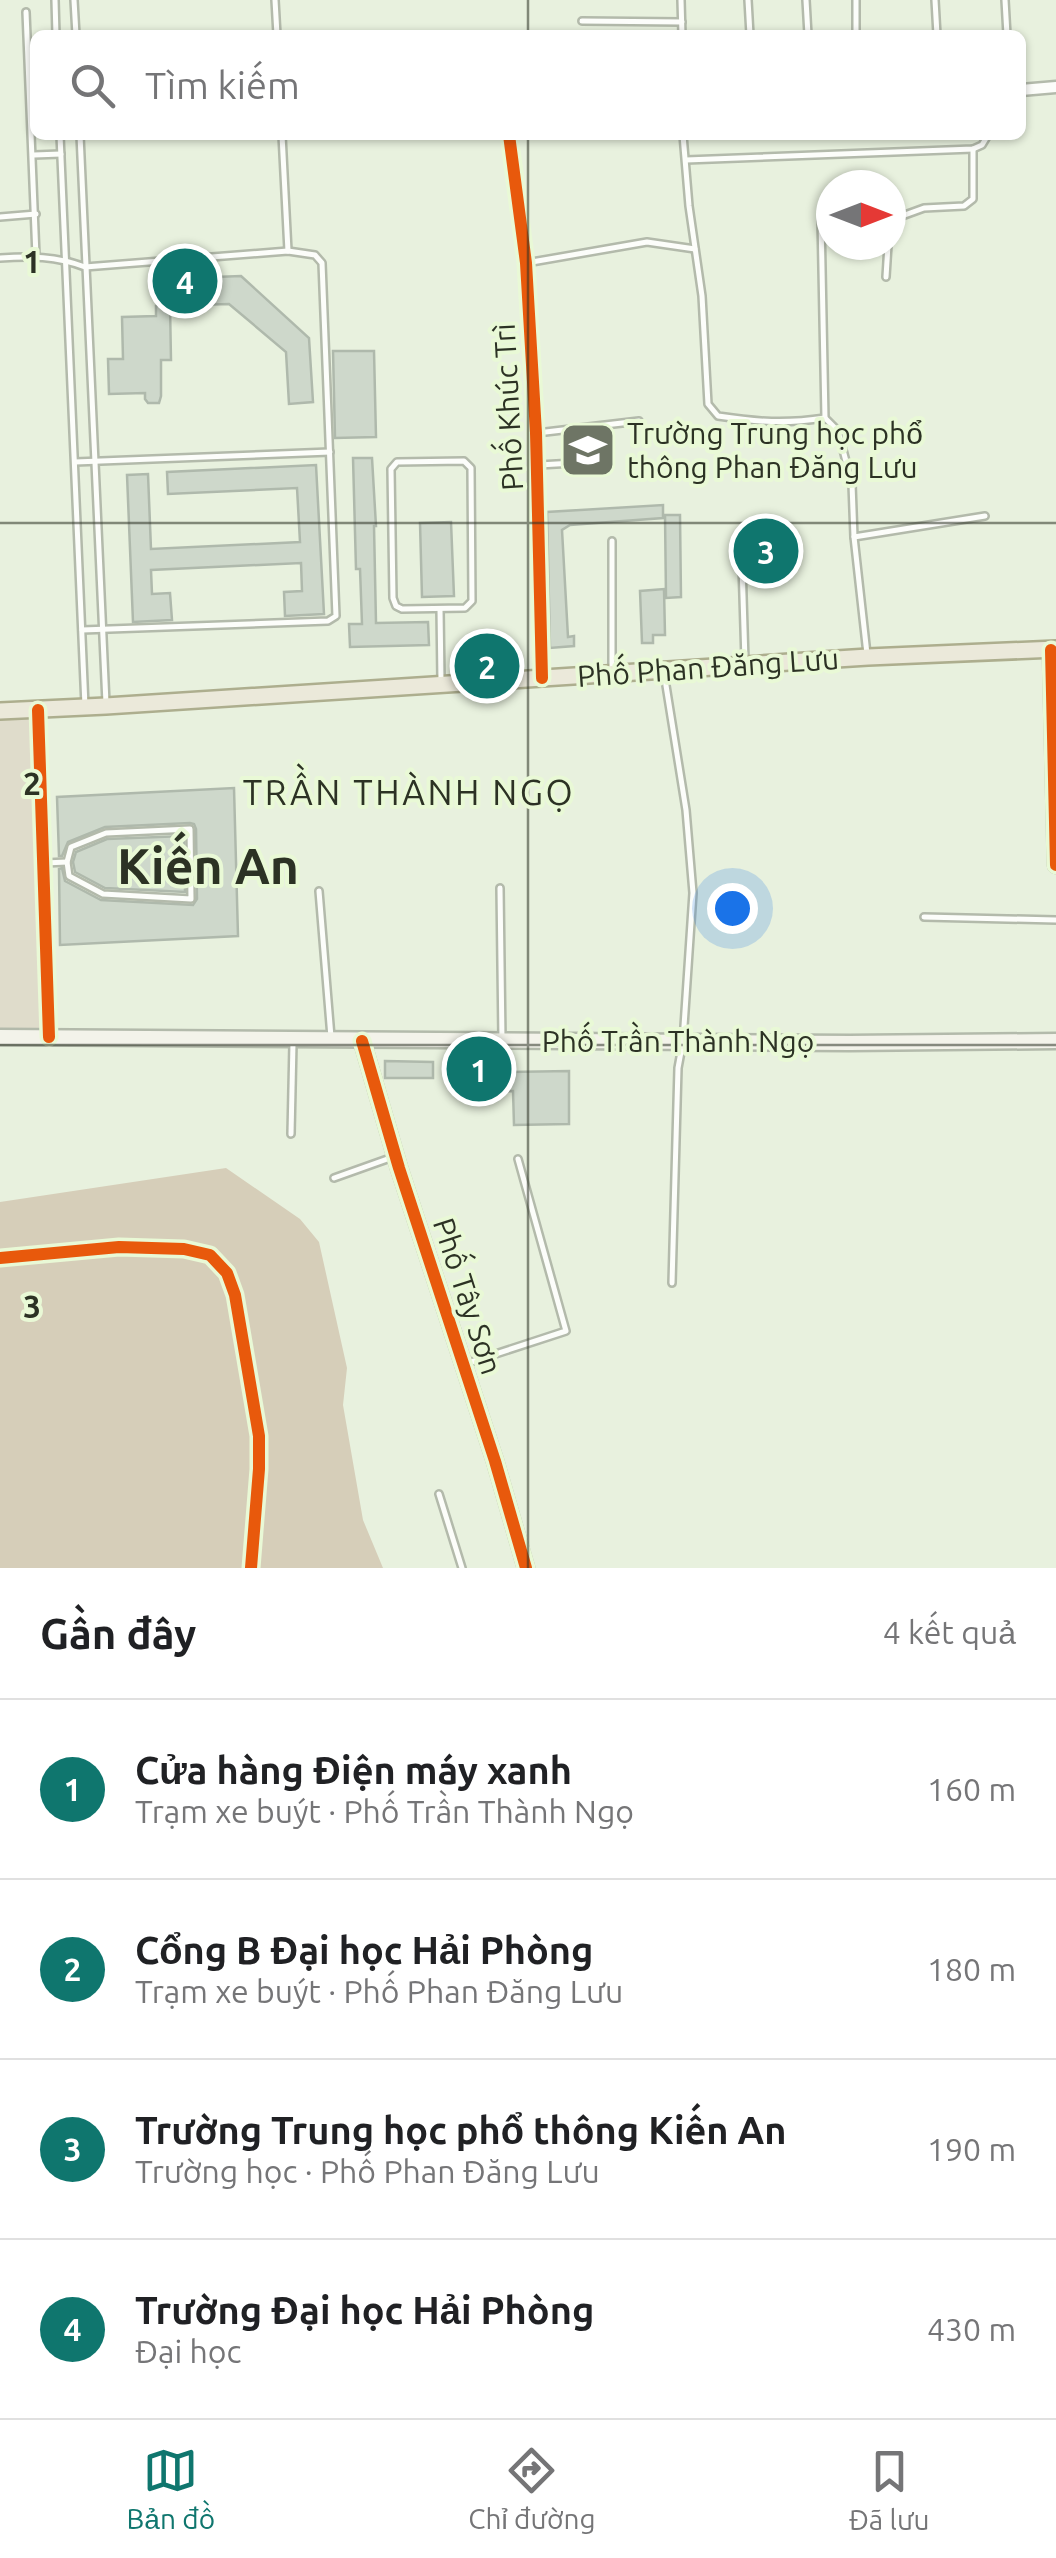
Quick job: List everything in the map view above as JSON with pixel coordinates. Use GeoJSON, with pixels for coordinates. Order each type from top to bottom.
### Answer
{"type":"FeatureCollection","features":[{"type":"Feature","properties":{"kind":"main road","name":"Phố Phan Đăng Lưu"},"geometry":{"type":"LineString","coordinates":[[0,711],[745,664],[1054,649]]}},
{"type":"Feature","properties":{"kind":"main road"},"geometry":{"type":"LineString","coordinates":[[1054,649],[1056,865]]}},
{"type":"Feature","properties":{"kind":"main road","name":"Phố Trần Thành Ngọ"},"geometry":{"type":"LineString","coordinates":[[0,1037],[1056,1043]]}},
{"type":"Feature","properties":{"kind":"main road","name":"Phố Tây Sơn"},"geometry":{"type":"LineString","coordinates":[[362,1040],[526,1568]]}},
{"type":"Feature","properties":{"kind":"street"},"geometry":{"type":"LineString","coordinates":[[1026,90],[1056,88]]}},
{"type":"Feature","properties":{"kind":"street","name":"Phố Khúc Trì"},"geometry":{"type":"LineString","coordinates":[[511,140],[526,263],[536,433],[542,678]]}},
{"type":"Feature","properties":{"kind":"street"},"geometry":{"type":"LineString","coordinates":[[38,710],[49,1037]]}},
{"type":"Feature","properties":{"kind":"street"},"geometry":{"type":"LineString","coordinates":[[0,1258],[119,1247],[184,1249],[210,1256],[227,1273],[235,1294],[258,1436],[251,1568]]}},
{"type":"Feature","properties":{"kind":"lane"},"geometry":{"type":"LineString","coordinates":[[55,0],[56,30]]}},
{"type":"Feature","properties":{"kind":"lane"},"geometry":{"type":"LineString","coordinates":[[74,0],[76,30]]}},
{"type":"Feature","properties":{"kind":"lane"},"geometry":{"type":"LineString","coordinates":[[275,0],[277,30]]}},
{"type":"Feature","properties":{"kind":"lane"},"geometry":{"type":"LineString","coordinates":[[681,0],[682,30]]}},
{"type":"Feature","properties":{"kind":"lane"},"geometry":{"type":"LineString","coordinates":[[748,0],[750,30]]}},
{"type":"Feature","properties":{"kind":"lane"},"geometry":{"type":"LineString","coordinates":[[806,0],[808,30]]}},
{"type":"Feature","properties":{"kind":"lane"},"geometry":{"type":"LineString","coordinates":[[856,0],[856,30]]}},
{"type":"Feature","properties":{"kind":"lane"},"geometry":{"type":"LineString","coordinates":[[935,0],[937,30]]}},
{"type":"Feature","properties":{"kind":"lane"},"geometry":{"type":"LineString","coordinates":[[1005,0],[1007,30]]}},
{"type":"Feature","properties":{"kind":"lane"},"geometry":{"type":"LineString","coordinates":[[26,12],[30,94]]}},
{"type":"Feature","properties":{"kind":"lane"},"geometry":{"type":"LineString","coordinates":[[582,21],[682,22]]}},
{"type":"Feature","properties":{"kind":"lane"},"geometry":{"type":"LineString","coordinates":[[32,140],[36,256]]}},
{"type":"Feature","properties":{"kind":"lane"},"geometry":{"type":"LineString","coordinates":[[60,140],[84,707]]}},
{"type":"Feature","properties":{"kind":"lane"},"geometry":{"type":"LineString","coordinates":[[80,140],[106,706]]}},
{"type":"Feature","properties":{"kind":"lane"},"geometry":{"type":"LineString","coordinates":[[282,140],[288,251]]}},
{"type":"Feature","properties":{"kind":"lane"},"geometry":{"type":"LineString","coordinates":[[684,140],[702,296],[708,404],[718,416],[755,422],[790,424],[825,418]]}},
{"type":"Feature","properties":{"kind":"lane"},"geometry":{"type":"LineString","coordinates":[[686,160],[973,149],[985,140]]}},
{"type":"Feature","properties":{"kind":"lane"},"geometry":{"type":"LineString","coordinates":[[906,215],[924,208],[964,206],[973,199],[973,149]]}},
{"type":"Feature","properties":{"kind":"lane"},"geometry":{"type":"LineString","coordinates":[[33,155],[61,154]]}},
{"type":"Feature","properties":{"kind":"lane"},"geometry":{"type":"LineString","coordinates":[[0,216],[36,214]]}},
{"type":"Feature","properties":{"kind":"lane"},"geometry":{"type":"LineString","coordinates":[[526,263],[647,242],[695,249]]}},
{"type":"Feature","properties":{"kind":"lane"},"geometry":{"type":"LineString","coordinates":[[0,258],[36,256],[86,266],[288,251],[315,255],[322,263],[337,611],[334,620],[82,630]]}},
{"type":"Feature","properties":{"kind":"lane"},"geometry":{"type":"LineString","coordinates":[[822,260],[825,418],[838,431],[852,484],[868,657]]}},
{"type":"Feature","properties":{"kind":"lane"},"geometry":{"type":"LineString","coordinates":[[886,277],[887,260]]}},
{"type":"Feature","properties":{"kind":"lane"},"geometry":{"type":"LineString","coordinates":[[536,433],[638,421]]}},
{"type":"Feature","properties":{"kind":"lane"},"geometry":{"type":"LineString","coordinates":[[75,462],[330,452]]}},
{"type":"Feature","properties":{"kind":"lane"},"geometry":{"type":"LineString","coordinates":[[464,461],[471,468],[472,601],[465,608],[440,608],[402,608],[392,598],[390,469],[396,462],[464,461]]}},
{"type":"Feature","properties":{"kind":"lane"},"geometry":{"type":"LineString","coordinates":[[536,465],[591,462]]}},
{"type":"Feature","properties":{"kind":"lane"},"geometry":{"type":"LineString","coordinates":[[854,537],[984,516]]}},
{"type":"Feature","properties":{"kind":"lane"},"geometry":{"type":"LineString","coordinates":[[612,541],[612,673]]}},
{"type":"Feature","properties":{"kind":"lane"},"geometry":{"type":"LineString","coordinates":[[742,564],[745,664]]}},
{"type":"Feature","properties":{"kind":"lane"},"geometry":{"type":"LineString","coordinates":[[440,608],[442,685]]}},
{"type":"Feature","properties":{"kind":"lane"},"geometry":{"type":"LineString","coordinates":[[663,670],[686,810],[693,892],[684,1041],[678,1068],[672,1283]]}},
{"type":"Feature","properties":{"kind":"lane"},"geometry":{"type":"LineString","coordinates":[[190,829],[191,899],[103,894],[69,876],[67,862],[71,847],[106,833],[190,829]]}},
{"type":"Feature","properties":{"kind":"lane"},"geometry":{"type":"LineString","coordinates":[[42,863],[67,862]]}},
{"type":"Feature","properties":{"kind":"lane"},"geometry":{"type":"LineString","coordinates":[[500,888],[502,1040]]}},
{"type":"Feature","properties":{"kind":"lane"},"geometry":{"type":"LineString","coordinates":[[320,891],[332,1040]]}},
{"type":"Feature","properties":{"kind":"lane"},"geometry":{"type":"LineString","coordinates":[[924,917],[1056,920]]}},
{"type":"Feature","properties":{"kind":"lane"},"geometry":{"type":"LineString","coordinates":[[291,1134],[293,1040]]}},
{"type":"Feature","properties":{"kind":"lane"},"geometry":{"type":"LineString","coordinates":[[334,1178],[396,1156]]}},
{"type":"Feature","properties":{"kind":"lane"},"geometry":{"type":"LineString","coordinates":[[464,1364],[566,1331],[518,1160]]}},
{"type":"Feature","properties":{"kind":"lane"},"geometry":{"type":"LineString","coordinates":[[439,1494],[462,1568]]}},
{"type":"Feature","properties":{"kind":"shaded area"},"geometry":{"type":"Polygon","coordinates":[[[38,710],[49,1037],[0,1037],[0,711],[38,710]]]}},
{"type":"Feature","properties":{"kind":"shaded area"},"geometry":{"type":"Polygon","coordinates":[[[226,1168],[300,1219],[319,1242],[347,1368],[343,1405],[363,1520],[383,1568],[0,1568],[0,1202],[226,1168]]]}},
{"type":"Feature","properties":{"kind":"building"},"geometry":{"type":"Polygon","coordinates":[[[241,276],[309,338],[313,402],[289,404],[286,352],[229,304],[163,306],[162,279],[241,276]]]}},
{"type":"Feature","properties":{"kind":"building"},"geometry":{"type":"Polygon","coordinates":[[[156,306],[170,306],[171,360],[161,360],[159,403],[148,403],[145,393],[109,394],[108,359],[123,359],[122,317],[156,316],[156,306]]]}},
{"type":"Feature","properties":{"kind":"building"},"geometry":{"type":"Polygon","coordinates":[[[333,351],[374,351],[376,437],[335,438],[333,351]]]}},
{"type":"Feature","properties":{"kind":"building"},"geometry":{"type":"Polygon","coordinates":[[[353,458],[372,458],[376,623],[428,622],[429,645],[350,647],[349,624],[362,624],[360,569],[356,569],[353,458]]]}},
{"type":"Feature","properties":{"kind":"building"},"geometry":{"type":"Polygon","coordinates":[[[316,465],[324,614],[285,616],[284,592],[302,591],[301,563],[151,570],[152,594],[170,593],[172,620],[133,622],[127,475],[148,474],[151,549],[300,542],[297,488],[168,494],[167,472],[316,465]]]}},
{"type":"Feature","properties":{"kind":"building"},"geometry":{"type":"Polygon","coordinates":[[[663,505],[663,518],[570,525],[562,530],[568,637],[574,636],[574,646],[550,648],[547,512],[663,505]]]}},
{"type":"Feature","properties":{"kind":"building"},"geometry":{"type":"Polygon","coordinates":[[[665,515],[680,515],[681,597],[666,598],[665,515]]]}},
{"type":"Feature","properties":{"kind":"building"},"geometry":{"type":"Polygon","coordinates":[[[451,522],[454,596],[422,597],[420,523],[451,522]]]}},
{"type":"Feature","properties":{"kind":"building"},"geometry":{"type":"Polygon","coordinates":[[[664,589],[665,635],[653,635],[653,643],[642,643],[640,591],[664,589]]]}},
{"type":"Feature","properties":{"kind":"building"},"geometry":{"type":"Polygon","coordinates":[[[234,788],[238,936],[60,945],[59,869],[62,868],[65,881],[101,900],[193,905],[197,899],[196,829],[190,823],[105,827],[68,842],[59,856],[57,797],[234,788]]]}},
{"type":"Feature","properties":{"kind":"building"},"geometry":{"type":"Polygon","coordinates":[[[184,836],[185,892],[105,888],[75,872],[76,852],[107,839],[184,836]]]}},
{"type":"Feature","properties":{"kind":"building"},"geometry":{"type":"Polygon","coordinates":[[[385,1061],[433,1062],[433,1078],[385,1078],[385,1061]]]}},
{"type":"Feature","properties":{"kind":"building"},"geometry":{"type":"Polygon","coordinates":[[[453,1065],[505,1067],[506,1072],[569,1071],[569,1124],[514,1125],[513,1091],[452,1087],[453,1065]]]}},
{"type":"Feature","properties":{"kind":"cycle path"},"geometry":{"type":"LineString","coordinates":[[510,140],[526,263],[536,433],[542,678]]}},
{"type":"Feature","properties":{"kind":"cycle path"},"geometry":{"type":"LineString","coordinates":[[1051,650],[1056,865]]}},
{"type":"Feature","properties":{"kind":"cycle path"},"geometry":{"type":"LineString","coordinates":[[38,710],[49,1037]]}},
{"type":"Feature","properties":{"kind":"cycle path"},"geometry":{"type":"LineString","coordinates":[[362,1041],[526,1568]]}},
{"type":"Feature","properties":{"kind":"cycle path"},"geometry":{"type":"LineString","coordinates":[[0,1258],[119,1247],[184,1249],[210,1255],[227,1273],[235,1295],[259,1436],[251,1568]]}},
{"type":"Feature","properties":{"kind":"place","name":"Trường Đại học Hải Phòng"},"geometry":{"type":"Point","coordinates":[185,281]}},
{"type":"Feature","properties":{"kind":"place","name":"Trường Trung học phổ thông Phan Đăng Lưu"},"geometry":{"type":"Point","coordinates":[588,450]}},
{"type":"Feature","properties":{"kind":"place","name":"Trường Trung học phổ thông Kiến An"},"geometry":{"type":"Point","coordinates":[766,551]}},
{"type":"Feature","properties":{"kind":"place","name":"Cổng B Đại học Hải Phòng"},"geometry":{"type":"Point","coordinates":[487,666]}},
{"type":"Feature","properties":{"kind":"place","name":"Cửa hàng Điện máy xanh"},"geometry":{"type":"Point","coordinates":[479,1069]}},
{"type":"Feature","properties":{"kind":"district","name":"TRẦN THÀNH NGỌ"},"geometry":{"type":"Point","coordinates":[409,792]}},
{"type":"Feature","properties":{"kind":"district","name":"Kiến An"},"geometry":{"type":"Point","coordinates":[208,865]}}]}
